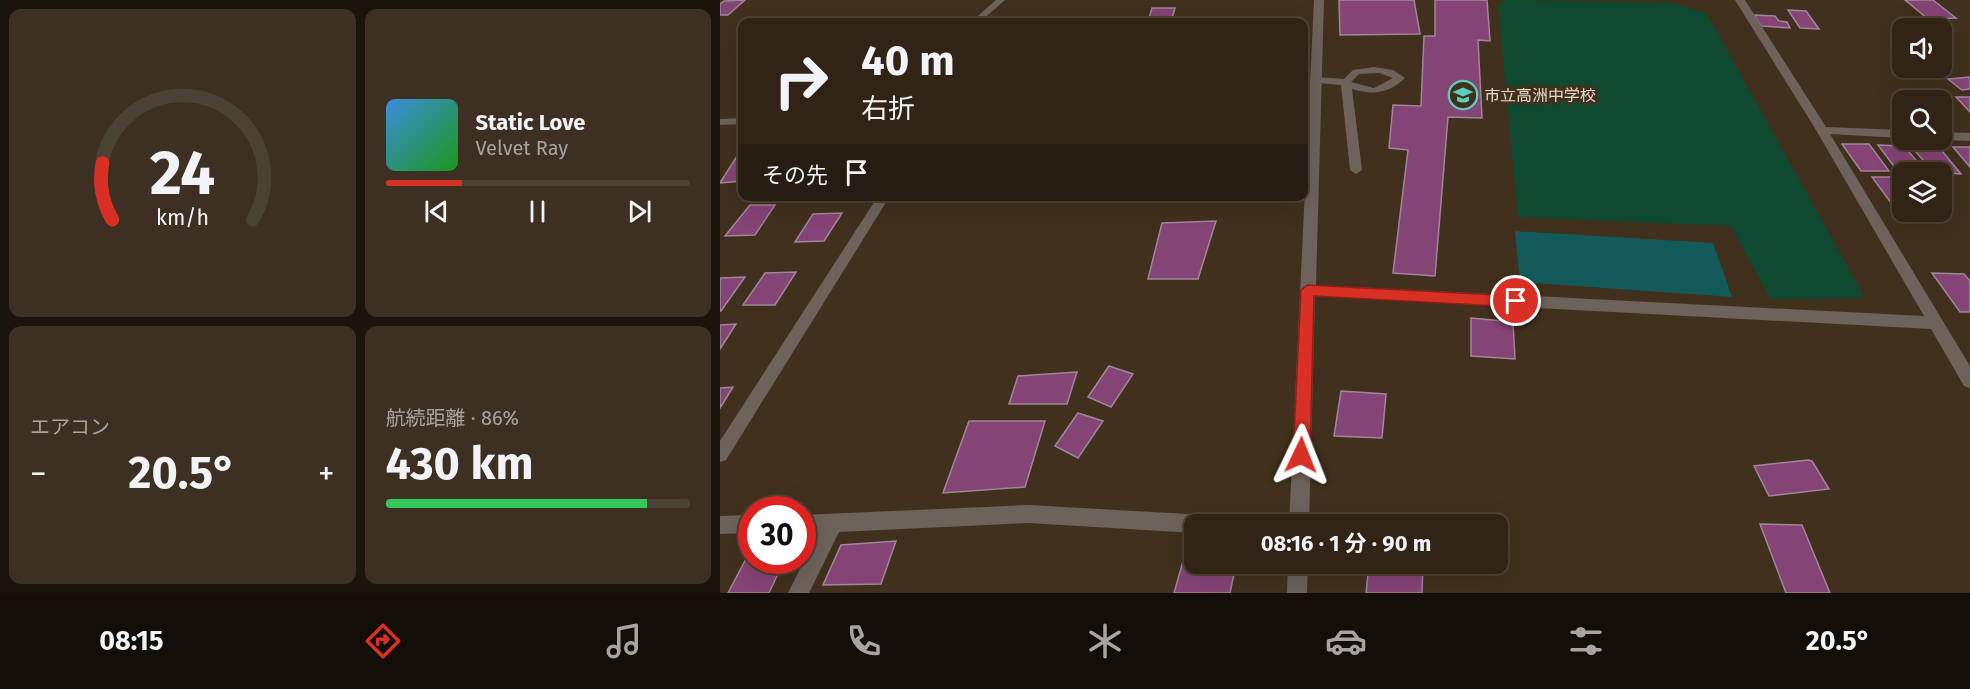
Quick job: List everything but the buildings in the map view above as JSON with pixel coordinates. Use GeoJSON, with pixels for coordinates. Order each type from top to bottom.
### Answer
{"type":"FeatureCollection","features":[{"type":"Feature","properties":{"kind":"street"},"geometry":{"type":"LineString","coordinates":[[1299,514],[1308,290],[1310,117],[1317,80],[1319,0]]}},
{"type":"Feature","properties":{"kind":"street"},"geometry":{"type":"LineString","coordinates":[[1740,0],[1822,130],[1970,381]]}},
{"type":"Feature","properties":{"kind":"street"},"geometry":{"type":"LineString","coordinates":[[1822,130],[1892,134]]}},
{"type":"Feature","properties":{"kind":"street"},"geometry":{"type":"LineString","coordinates":[[1952,136],[1970,137]]}},
{"type":"Feature","properties":{"kind":"street"},"geometry":{"type":"LineString","coordinates":[[1308,290],[1934,323]]}},
{"type":"Feature","properties":{"kind":"street"},"geometry":{"type":"LineString","coordinates":[[816,524],[1029,514],[1184,523]]}},
{"type":"Feature","properties":{"kind":"street"},"geometry":{"type":"LineString","coordinates":[[798,593],[833,523]]}},
{"type":"Feature","properties":{"kind":"street"},"geometry":{"type":"LineString","coordinates":[[720,525],[738,524]]}},
{"type":"Feature","properties":{"kind":"street"},"geometry":{"type":"LineString","coordinates":[[1297,593],[1298,574]]}},
{"type":"Feature","properties":{"kind":"lane"},"geometry":{"type":"LineString","coordinates":[[980,18],[1001,0]]}},
{"type":"Feature","properties":{"kind":"lane"},"geometry":{"type":"LineString","coordinates":[[1317,80],[1346,83],[1356,170]]}},
{"type":"Feature","properties":{"kind":"lane"},"geometry":{"type":"LineString","coordinates":[[720,122],[738,122]]}},
{"type":"Feature","properties":{"kind":"lane"},"geometry":{"type":"LineString","coordinates":[[720,455],[881,201]]}},
{"type":"Feature","properties":{"kind":"green space"},"geometry":{"type":"Polygon","coordinates":[[[1507,0],[1674,3],[1707,14],[1865,298],[1770,299],[1731,226],[1518,217],[1498,4],[1507,0]]]}},
{"type":"Feature","properties":{"kind":"water"},"geometry":{"type":"Polygon","coordinates":[[[1515,231],[1713,243],[1732,297],[1520,282],[1515,231]]]}},
{"type":"Feature","properties":{"kind":"place","name":"市立高洲中学校"},"geometry":{"type":"Point","coordinates":[1463,95]}},
{"type":"Feature","properties":{"kind":"route"},"geometry":{"type":"LineString","coordinates":[[1301,455],[1308,290],[1516,301]]}}]}
